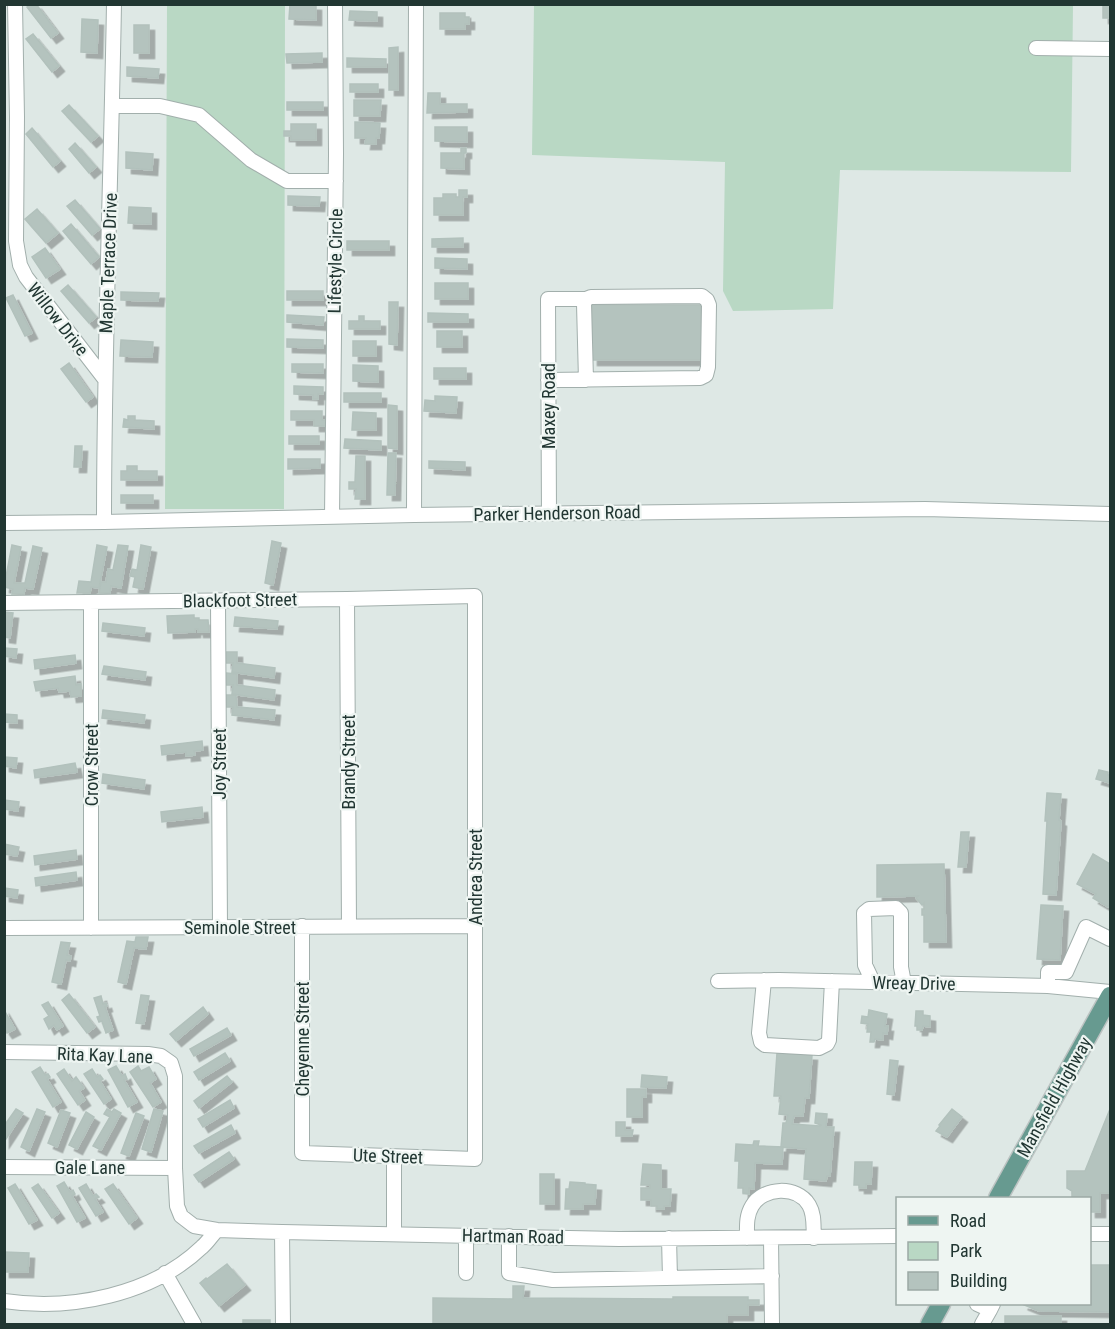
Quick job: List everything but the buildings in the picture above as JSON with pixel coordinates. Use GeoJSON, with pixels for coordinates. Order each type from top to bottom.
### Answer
{"type":"FeatureCollection","features":[{"type":"Feature","properties":{"kind":"main road","name":"Mansfield Highway"},"geometry":{"type":"LineString","coordinates":[[999,1197],[1110,996]]}},
{"type":"Feature","properties":{"kind":"main road"},"geometry":{"type":"LineString","coordinates":[[930,1324],[940,1305]]}},
{"type":"Feature","properties":{"kind":"street","name":"Willow Drive"},"geometry":{"type":"LineString","coordinates":[[15,4],[16,241],[20,265],[26,277],[104,378]]}},
{"type":"Feature","properties":{"kind":"street"},"geometry":{"type":"LineString","coordinates":[[101,4],[114,11]]}},
{"type":"Feature","properties":{"kind":"street","name":"Lifestyle Circle"},"geometry":{"type":"LineString","coordinates":[[332,517],[336,181],[335,4]]}},
{"type":"Feature","properties":{"kind":"street"},"geometry":{"type":"LineString","coordinates":[[414,515],[416,4]]}},
{"type":"Feature","properties":{"kind":"street","name":"Maple Terrace Drive"},"geometry":{"type":"LineString","coordinates":[[104,522],[104,378],[114,11]]}},
{"type":"Feature","properties":{"kind":"street"},"geometry":{"type":"LineString","coordinates":[[1036,48],[1110,49]]}},
{"type":"Feature","properties":{"kind":"street"},"geometry":{"type":"LineString","coordinates":[[112,106],[160,106],[199,115],[251,160],[286,181],[336,181]]}},
{"type":"Feature","properties":{"kind":"street"},"geometry":{"type":"LineString","coordinates":[[548,380],[586,380],[700,378],[706,375],[709,305],[707,300],[702,296],[591,297],[586,299],[584,304],[586,380]]}},
{"type":"Feature","properties":{"kind":"street","name":"Maxey Road"},"geometry":{"type":"LineString","coordinates":[[549,514],[548,299],[586,299]]}},
{"type":"Feature","properties":{"kind":"street","name":"Parker Henderson Road"},"geometry":{"type":"LineString","coordinates":[[4,523],[925,509],[1110,514]]}},
{"type":"Feature","properties":{"kind":"street","name":"Blackfoot Street"},"geometry":{"type":"LineString","coordinates":[[4,603],[475,596]]}},
{"type":"Feature","properties":{"kind":"street","name":"Andrea Street"},"geometry":{"type":"LineString","coordinates":[[475,596],[475,1159]]}},
{"type":"Feature","properties":{"kind":"street","name":"Brandy Street"},"geometry":{"type":"LineString","coordinates":[[347,599],[349,926]]}},
{"type":"Feature","properties":{"kind":"street","name":"Joy Street"},"geometry":{"type":"LineString","coordinates":[[218,600],[220,927]]}},
{"type":"Feature","properties":{"kind":"street","name":"Crow Street"},"geometry":{"type":"LineString","coordinates":[[91,602],[91,928]]}},
{"type":"Feature","properties":{"kind":"street"},"geometry":{"type":"LineString","coordinates":[[873,982],[865,964],[864,913],[869,909],[896,908],[901,913],[901,967],[904,983]]}},
{"type":"Feature","properties":{"kind":"street","name":"Cheyenne Street"},"geometry":{"type":"LineString","coordinates":[[302,926],[302,1153]]}},
{"type":"Feature","properties":{"kind":"street","name":"Seminole Street"},"geometry":{"type":"LineString","coordinates":[[4,928],[475,926]]}},
{"type":"Feature","properties":{"kind":"street"},"geometry":{"type":"LineString","coordinates":[[1048,986],[1048,972],[1066,972],[1086,927],[1110,939]]}},
{"type":"Feature","properties":{"kind":"street"},"geometry":{"type":"LineString","coordinates":[[764,980],[759,1033],[761,1042],[765,1045],[819,1048],[827,1044],[828,1040],[832,981]]}},
{"type":"Feature","properties":{"kind":"street","name":"Wreay Drive"},"geometry":{"type":"LineString","coordinates":[[718,981],[1048,986],[1110,992]]}},
{"type":"Feature","properties":{"kind":"street","name":"Rita Kay Lane"},"geometry":{"type":"LineString","coordinates":[[4,1052],[161,1056],[171,1063],[175,1076],[175,1168]]}},
{"type":"Feature","properties":{"kind":"street","name":"Ute Street"},"geometry":{"type":"LineString","coordinates":[[302,1153],[475,1159]]}},
{"type":"Feature","properties":{"kind":"street"},"geometry":{"type":"LineString","coordinates":[[394,1156],[394,1234]]}},
{"type":"Feature","properties":{"kind":"street","name":"Gale Lane"},"geometry":{"type":"LineString","coordinates":[[4,1167],[175,1168]]}},
{"type":"Feature","properties":{"kind":"street","name":"Hartman Road"},"geometry":{"type":"LineString","coordinates":[[175,1168],[177,1206],[181,1216],[194,1226],[217,1230],[669,1238],[896,1236]]}},
{"type":"Feature","properties":{"kind":"street"},"geometry":{"type":"LineString","coordinates":[[747,1238],[747,1221],[752,1205],[765,1194],[777,1191],[791,1193],[806,1201],[813,1214],[813,1238]]}},
{"type":"Feature","properties":{"kind":"street"},"geometry":{"type":"LineString","coordinates":[[4,1301],[52,1304],[108,1297],[134,1288],[185,1261],[217,1230]]}},
{"type":"Feature","properties":{"kind":"street"},"geometry":{"type":"LineString","coordinates":[[282,1232],[283,1324]]}},
{"type":"Feature","properties":{"kind":"street"},"geometry":{"type":"LineString","coordinates":[[1091,1234],[1110,1234]]}},
{"type":"Feature","properties":{"kind":"street"},"geometry":{"type":"LineString","coordinates":[[466,1236],[466,1273]]}},
{"type":"Feature","properties":{"kind":"street"},"geometry":{"type":"LineString","coordinates":[[509,1236],[509,1274],[552,1280],[772,1276]]}},
{"type":"Feature","properties":{"kind":"street"},"geometry":{"type":"LineString","coordinates":[[669,1238],[670,1278]]}},
{"type":"Feature","properties":{"kind":"street"},"geometry":{"type":"LineString","coordinates":[[771,1238],[772,1324]]}},
{"type":"Feature","properties":{"kind":"street"},"geometry":{"type":"LineString","coordinates":[[165,1273],[194,1324]]}},
{"type":"Feature","properties":{"kind":"street"},"geometry":{"type":"LineString","coordinates":[[982,1324],[992,1307]]}},
{"type":"Feature","properties":{"kind":"green space"},"geometry":{"type":"Polygon","coordinates":[[[167,5],[285,5],[284,509],[165,509],[167,5]]]}},
{"type":"Feature","properties":{"kind":"green space"},"geometry":{"type":"Polygon","coordinates":[[[534,5],[1073,5],[1071,172],[840,170],[833,309],[733,311],[723,291],[725,162],[532,155],[534,5]]]}}]}
